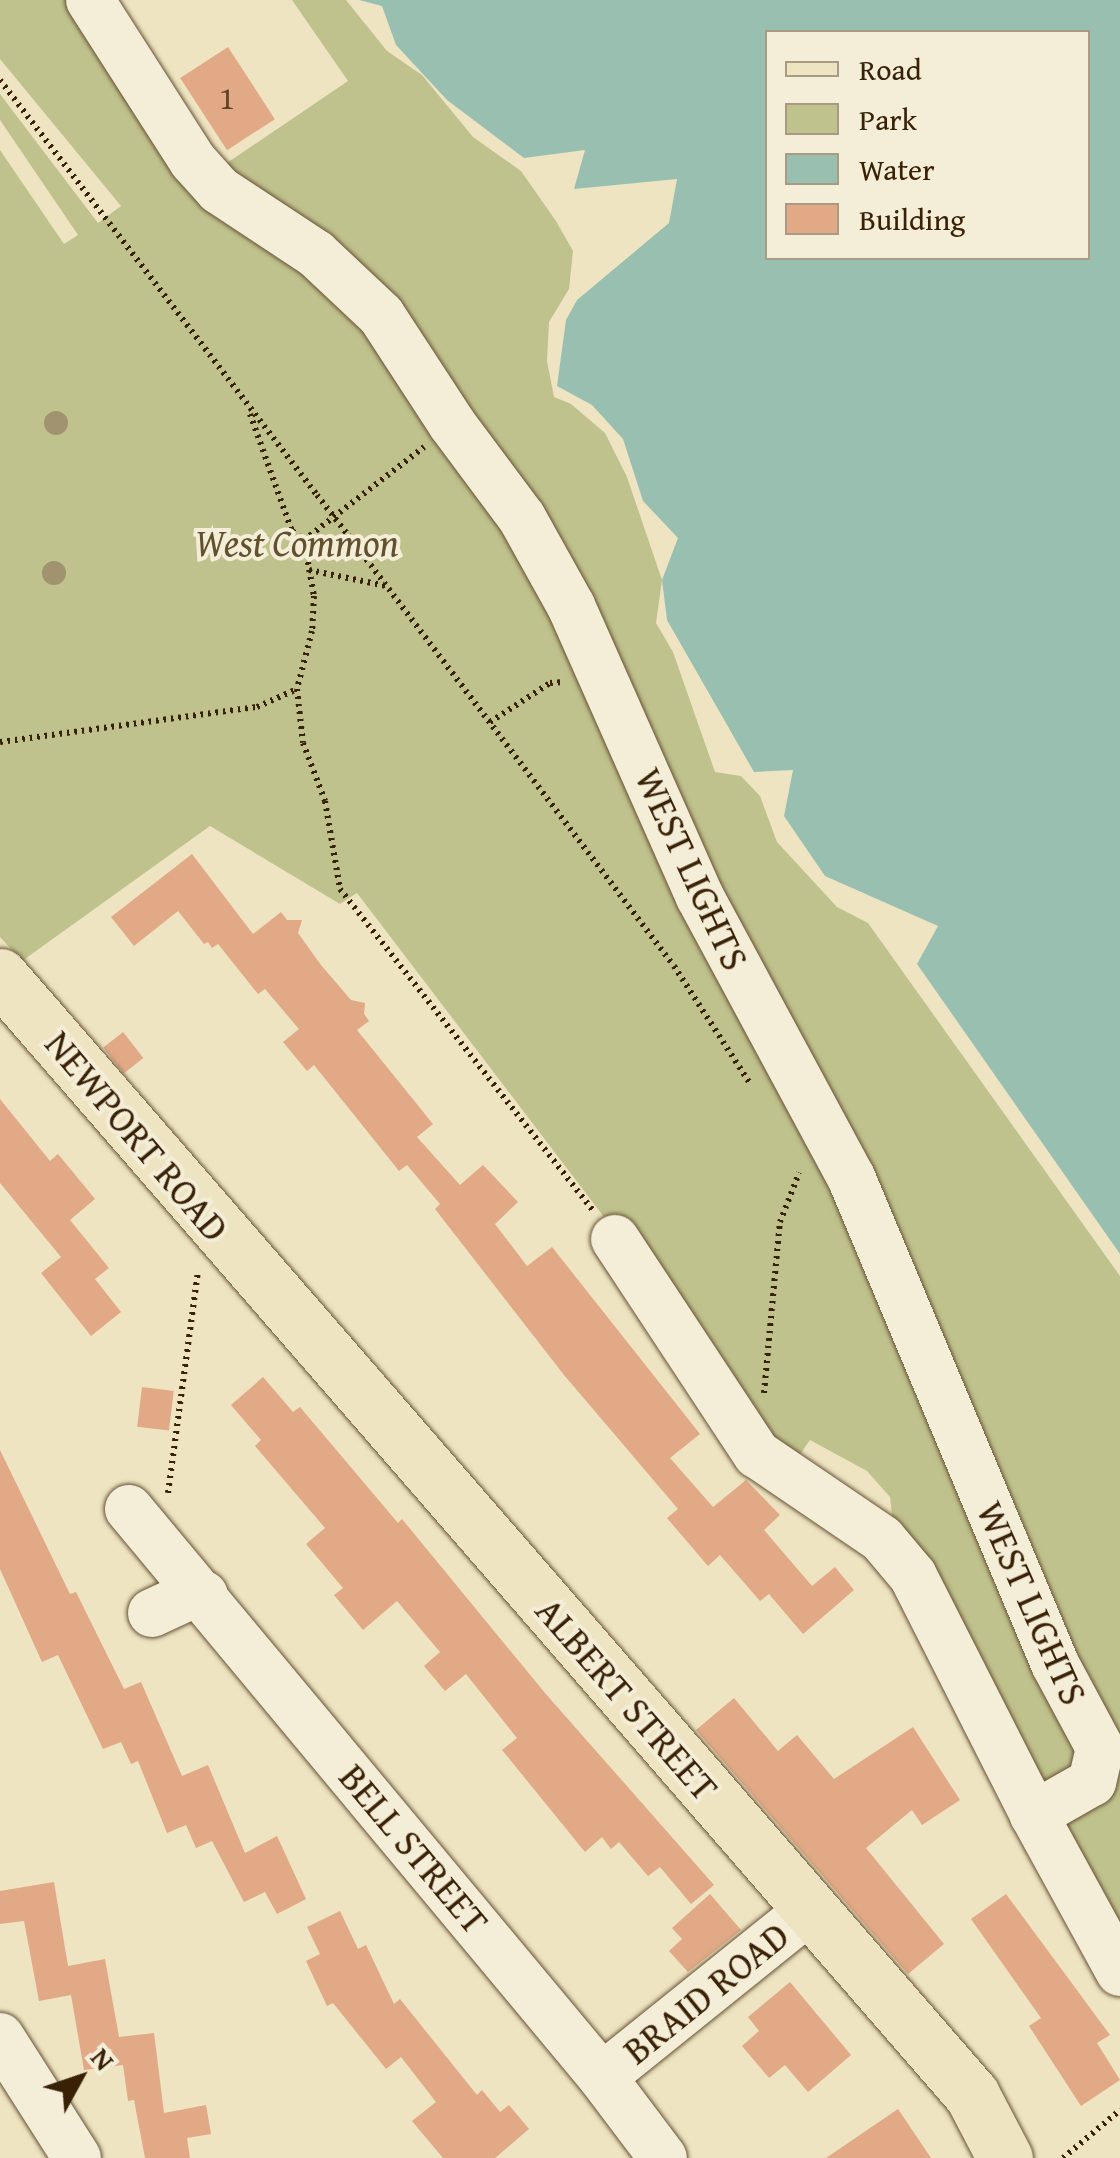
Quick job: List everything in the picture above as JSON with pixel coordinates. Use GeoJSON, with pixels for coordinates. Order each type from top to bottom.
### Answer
{"type":"FeatureCollection","features":[{"type":"Feature","properties":{"kind":"main road","name":"NEWPORT ROAD"},"geometry":{"type":"LineString","coordinates":[[0,976],[220,1233]]}},
{"type":"Feature","properties":{"kind":"main road","name":"ALBERT STREET"},"geometry":{"type":"LineString","coordinates":[[220,1233],[972,2095],[1005,2158]]}},
{"type":"Feature","properties":{"kind":"street","name":"WEST LIGHTS"},"geometry":{"type":"LineString","coordinates":[[90,0],[193,161],[219,190],[316,254],[381,315],[452,424],[522,518],[571,606],[700,897],[851,1177],[916,1341],[1055,1664],[1062,1716],[1100,1748],[1092,1782],[1042,1811]]}},
{"type":"Feature","properties":{"kind":"street"},"geometry":{"type":"LineString","coordinates":[[615,1239],[757,1454],[882,1538],[914,1576],[1042,1811],[1120,1972]]}},
{"type":"Feature","properties":{"kind":"street","name":"BELL STREET"},"geometry":{"type":"LineString","coordinates":[[130,1508],[602,2077],[663,2158]]}},
{"type":"Feature","properties":{"kind":"street"},"geometry":{"type":"LineString","coordinates":[[152,1612],[186,1597],[204,1595]]}},
{"type":"Feature","properties":{"kind":"street","name":"BRAID ROAD"},"geometry":{"type":"LineString","coordinates":[[602,2077],[810,1909]]}},
{"type":"Feature","properties":{"kind":"street"},"geometry":{"type":"LineString","coordinates":[[0,2037],[78,2158]]}},
{"type":"Feature","properties":{"kind":"path"},"geometry":{"type":"LineString","coordinates":[[0,80],[674,966],[751,1084]]}},
{"type":"Feature","properties":{"kind":"path"},"geometry":{"type":"LineString","coordinates":[[248,408],[292,531],[304,540],[310,570],[314,596],[312,631],[297,689],[304,743],[326,801],[340,889],[615,1239]]}},
{"type":"Feature","properties":{"kind":"path"},"geometry":{"type":"LineString","coordinates":[[304,540],[452,424]]}},
{"type":"Feature","properties":{"kind":"path"},"geometry":{"type":"LineString","coordinates":[[310,570],[387,586]]}},
{"type":"Feature","properties":{"kind":"path"},"geometry":{"type":"LineString","coordinates":[[490,722],[550,683]]}},
{"type":"Feature","properties":{"kind":"path"},"geometry":{"type":"LineString","coordinates":[[0,742],[257,707],[297,689]]}},
{"type":"Feature","properties":{"kind":"path"},"geometry":{"type":"LineString","coordinates":[[757,1454],[780,1222],[799,1172]]}},
{"type":"Feature","properties":{"kind":"path"},"geometry":{"type":"LineString","coordinates":[[162,1543],[220,1233]]}},
{"type":"Feature","properties":{"kind":"path"},"geometry":{"type":"LineString","coordinates":[[1063,2158],[1120,2110]]}},
{"type":"Feature","properties":{"kind":"green space","name":"West Common"},"geometry":{"type":"Polygon","coordinates":[[[0,0],[103,0],[218,169],[348,81],[292,0],[346,0],[387,51],[422,75],[473,137],[521,171],[556,221],[573,251],[569,289],[549,322],[547,361],[554,397],[571,404],[605,433],[627,477],[662,580],[656,623],[673,652],[715,772],[741,776],[760,796],[777,842],[837,907],[868,923],[1120,1276],[1120,1947],[893,1524],[890,1497],[867,1471],[810,1440],[793,1465],[357,893],[340,904],[210,826],[22,961],[0,937],[0,150],[64,244],[78,235],[0,120],[0,94],[98,223],[121,206],[0,59],[0,0]]]}},
{"type":"Feature","properties":{"kind":"water"},"geometry":{"type":"Polygon","coordinates":[[[359,0],[1120,0],[1120,1254],[917,964],[938,926],[825,876],[784,816],[793,770],[754,772],[667,620],[662,580],[678,538],[643,501],[623,439],[592,405],[557,386],[566,320],[577,300],[669,223],[677,179],[574,189],[585,150],[524,158],[447,100],[396,45],[382,6],[359,0]]]}},
{"type":"Feature","properties":{"kind":"building"},"geometry":{"type":"Polygon","coordinates":[[[228,47],[275,119],[227,150],[180,78],[228,47]]]}},
{"type":"Feature","properties":{"kind":"building"},"geometry":{"type":"Polygon","coordinates":[[[192,854],[253,934],[281,912],[287,920],[302,920],[298,933],[321,965],[351,1000],[365,1003],[364,1014],[369,1021],[357,1030],[433,1124],[417,1137],[460,1185],[483,1165],[518,1202],[495,1224],[527,1266],[552,1247],[700,1434],[670,1458],[713,1507],[746,1480],[780,1515],[764,1530],[812,1586],[835,1567],[854,1590],[803,1634],[769,1594],[760,1601],[720,1555],[708,1566],[667,1518],[678,1509],[564,1375],[435,1209],[440,1204],[407,1165],[399,1171],[314,1065],[307,1071],[283,1042],[299,1029],[265,989],[258,994],[218,944],[212,948],[208,942],[204,944],[178,911],[134,946],[111,917],[192,854]]]}},
{"type":"Feature","properties":{"kind":"building"},"geometry":{"type":"Polygon","coordinates":[[[123,1032],[143,1058],[124,1073],[103,1047],[123,1032]]]}},
{"type":"Feature","properties":{"kind":"building"},"geometry":{"type":"Polygon","coordinates":[[[0,1099],[50,1161],[58,1154],[95,1199],[70,1220],[109,1268],[95,1279],[121,1312],[91,1336],[41,1273],[61,1257],[0,1183],[0,1099]]]}},
{"type":"Feature","properties":{"kind":"building"},"geometry":{"type":"Polygon","coordinates":[[[263,1377],[293,1412],[300,1407],[398,1523],[402,1519],[545,1693],[714,1885],[691,1904],[660,1867],[648,1876],[619,1842],[611,1849],[602,1837],[585,1852],[502,1750],[517,1738],[466,1674],[445,1691],[424,1666],[440,1652],[397,1601],[363,1630],[334,1595],[343,1588],[306,1544],[325,1528],[255,1446],[261,1440],[231,1405],[263,1377]]]}},
{"type":"Feature","properties":{"kind":"building"},"geometry":{"type":"Polygon","coordinates":[[[142,1387],[174,1391],[169,1431],[137,1427],[142,1387]]]}},
{"type":"Feature","properties":{"kind":"building"},"geometry":{"type":"Polygon","coordinates":[[[0,1450],[70,1594],[76,1592],[124,1689],[141,1682],[182,1776],[208,1765],[245,1853],[277,1836],[306,1899],[277,1914],[265,1892],[244,1902],[212,1841],[196,1848],[186,1825],[167,1833],[138,1761],[131,1764],[121,1742],[103,1749],[58,1655],[42,1662],[0,1569],[0,1450]]]}},
{"type":"Feature","properties":{"kind":"building"},"geometry":{"type":"Polygon","coordinates":[[[734,1698],[778,1751],[797,1735],[834,1779],[913,1727],[960,1800],[922,1825],[912,1810],[866,1848],[944,1944],[908,1974],[696,1730],[734,1698]]]}},
{"type":"Feature","properties":{"kind":"building"},"geometry":{"type":"Polygon","coordinates":[[[54,1882],[68,1966],[105,1959],[119,2037],[154,2033],[164,2113],[206,2105],[211,2134],[187,2138],[190,2158],[145,2158],[134,2100],[128,2101],[123,2065],[84,2070],[71,1995],[39,2001],[24,1921],[0,1924],[0,1891],[54,1882]]]}},
{"type":"Feature","properties":{"kind":"building"},"geometry":{"type":"Polygon","coordinates":[[[710,1894],[741,1930],[688,1972],[669,1951],[682,1939],[672,1928],[710,1894]]]}},
{"type":"Feature","properties":{"kind":"building"},"geometry":{"type":"Polygon","coordinates":[[[1006,1894],[1110,2035],[1097,2043],[1120,2080],[1081,2106],[1029,2026],[1041,2018],[971,1919],[1006,1894]]]}},
{"type":"Feature","properties":{"kind":"building"},"geometry":{"type":"Polygon","coordinates":[[[340,1911],[358,1949],[366,1945],[394,2004],[400,1999],[477,2095],[482,2090],[500,2112],[509,2105],[529,2129],[495,2158],[443,2158],[412,2121],[436,2102],[401,2057],[386,2069],[333,2003],[327,2006],[306,1961],[320,1954],[307,1927],[340,1911]]]}},
{"type":"Feature","properties":{"kind":"building"},"geometry":{"type":"Polygon","coordinates":[[[790,1982],[851,2055],[808,2092],[785,2065],[769,2078],[742,2046],[759,2031],[748,2017],[790,1982]]]}},
{"type":"Feature","properties":{"kind":"building"},"geometry":{"type":"Polygon","coordinates":[[[898,2109],[931,2158],[826,2158],[898,2109]]]}}]}
